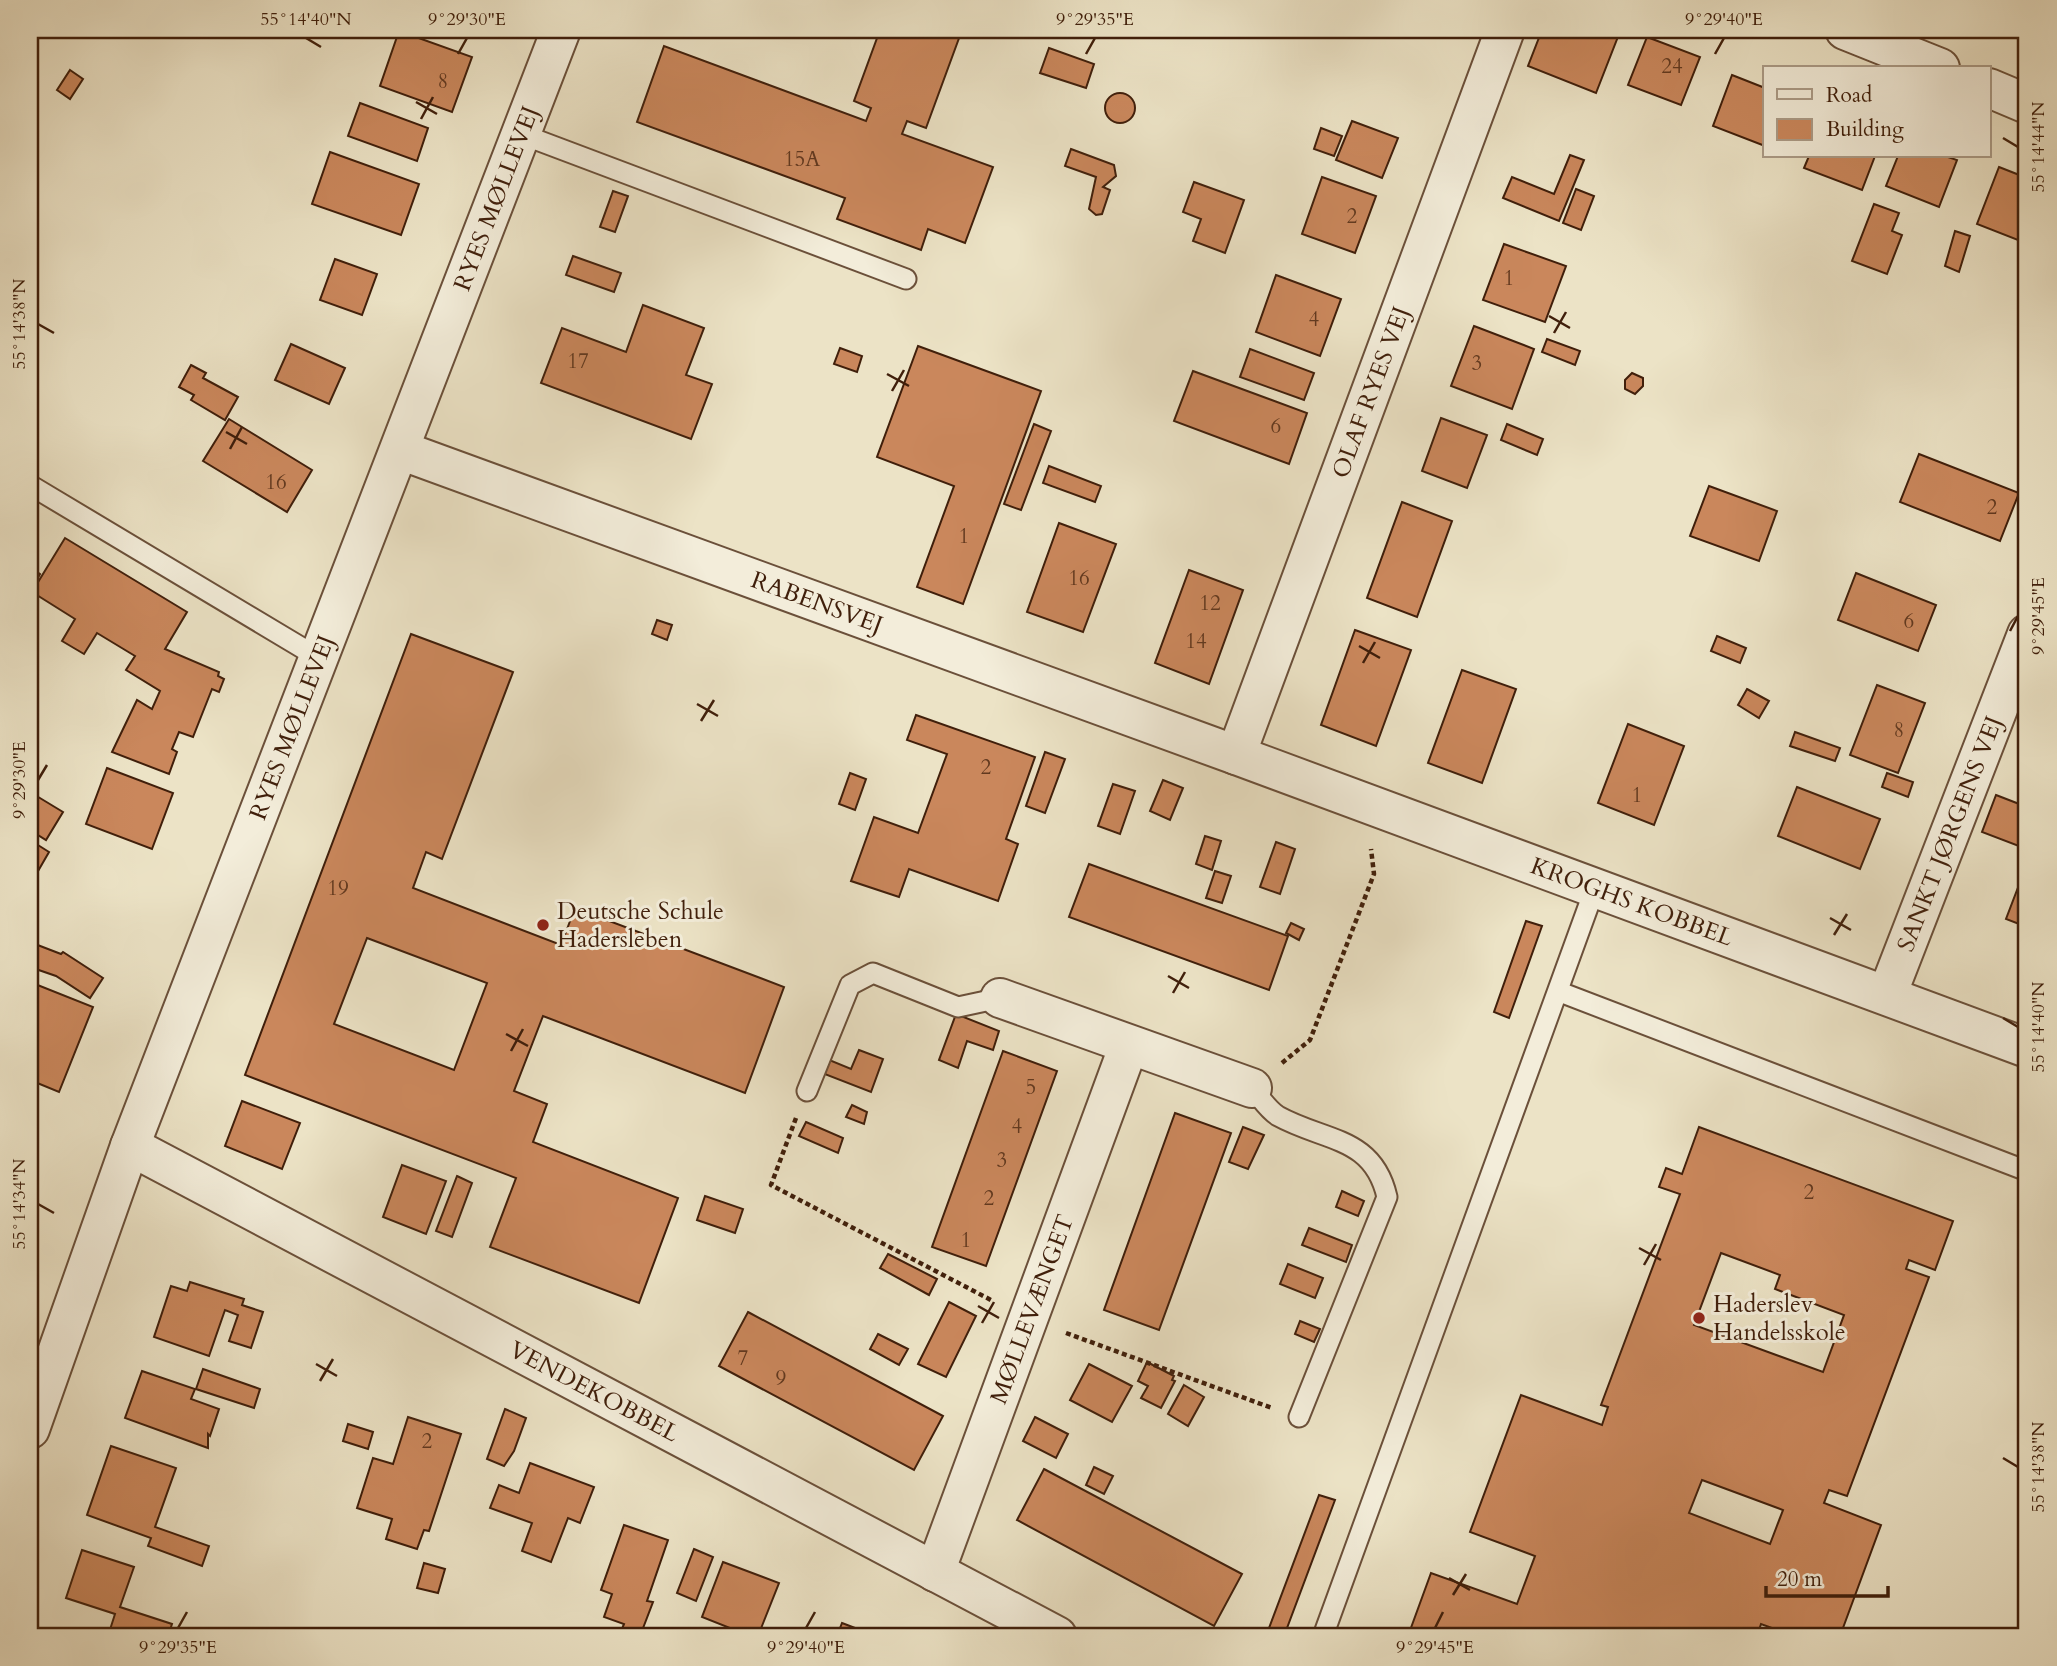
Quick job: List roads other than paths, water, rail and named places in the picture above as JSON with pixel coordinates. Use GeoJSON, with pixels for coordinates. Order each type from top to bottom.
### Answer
{"type":"FeatureCollection","features":[{"type":"Feature","properties":{"kind":"street","name":"RYES MØLLEVEJ"},"geometry":{"type":"LineString","coordinates":[[30,1429],[130,1146],[561,30]]}},
{"type":"Feature","properties":{"kind":"street","name":"OLAF RYES VEJ"},"geometry":{"type":"LineString","coordinates":[[1236,755],[1505,30]]}},
{"type":"Feature","properties":{"kind":"street"},"geometry":{"type":"LineString","coordinates":[[1845,30],[1935,66]]}},
{"type":"Feature","properties":{"kind":"street"},"geometry":{"type":"LineString","coordinates":[[1990,88],[2027,104]]}},
{"type":"Feature","properties":{"kind":"street","name":"RABENSVEJ"},"geometry":{"type":"LineString","coordinates":[[400,450],[1236,755]]}},
{"type":"Feature","properties":{"kind":"street","name":"SANKT JØRGENS VEJ"},"geometry":{"type":"LineString","coordinates":[[1887,995],[2027,634]]}},
{"type":"Feature","properties":{"kind":"street","name":"KROGHS KOBBEL"},"geometry":{"type":"LineString","coordinates":[[1236,755],[2027,1048]]}},
{"type":"Feature","properties":{"kind":"street"},"geometry":{"type":"LineString","coordinates":[[1000,999],[1252,1088]]}},
{"type":"Feature","properties":{"kind":"street","name":"MØLLEVÆNGET"},"geometry":{"type":"LineString","coordinates":[[935,1572],[1129,1045]]}},
{"type":"Feature","properties":{"kind":"street","name":"VENDEKOBBEL"},"geometry":{"type":"LineString","coordinates":[[130,1146],[1057,1636]]}},
{"type":"Feature","properties":{"kind":"lane"},"geometry":{"type":"LineString","coordinates":[[521,134],[906,279]]}},
{"type":"Feature","properties":{"kind":"lane"},"geometry":{"type":"LineString","coordinates":[[30,485],[319,658]]}},
{"type":"Feature","properties":{"kind":"lane"},"geometry":{"type":"LineString","coordinates":[[1323,1636],[1560,992],[1595,888]]}},
{"type":"Feature","properties":{"kind":"lane"},"geometry":{"type":"LineString","coordinates":[[807,1091],[850,985],[873,973],[958,1007],[1000,999]]}},
{"type":"Feature","properties":{"kind":"lane"},"geometry":{"type":"LineString","coordinates":[[1560,992],[2027,1171]]}},
{"type":"Feature","properties":{"kind":"lane"},"geometry":{"type":"LineString","coordinates":[[1252,1088],[1276,1115],[1365,1153],[1382,1177],[1387,1197],[1299,1417]]}},
{"type":"Feature","properties":{"kind":"place","name":"Deutsche Schule Hadersleben"},"geometry":{"type":"Point","coordinates":[543,925]}},
{"type":"Feature","properties":{"kind":"place","name":"Haderslev Handelsskole"},"geometry":{"type":"Point","coordinates":[1699,1318]}}]}
